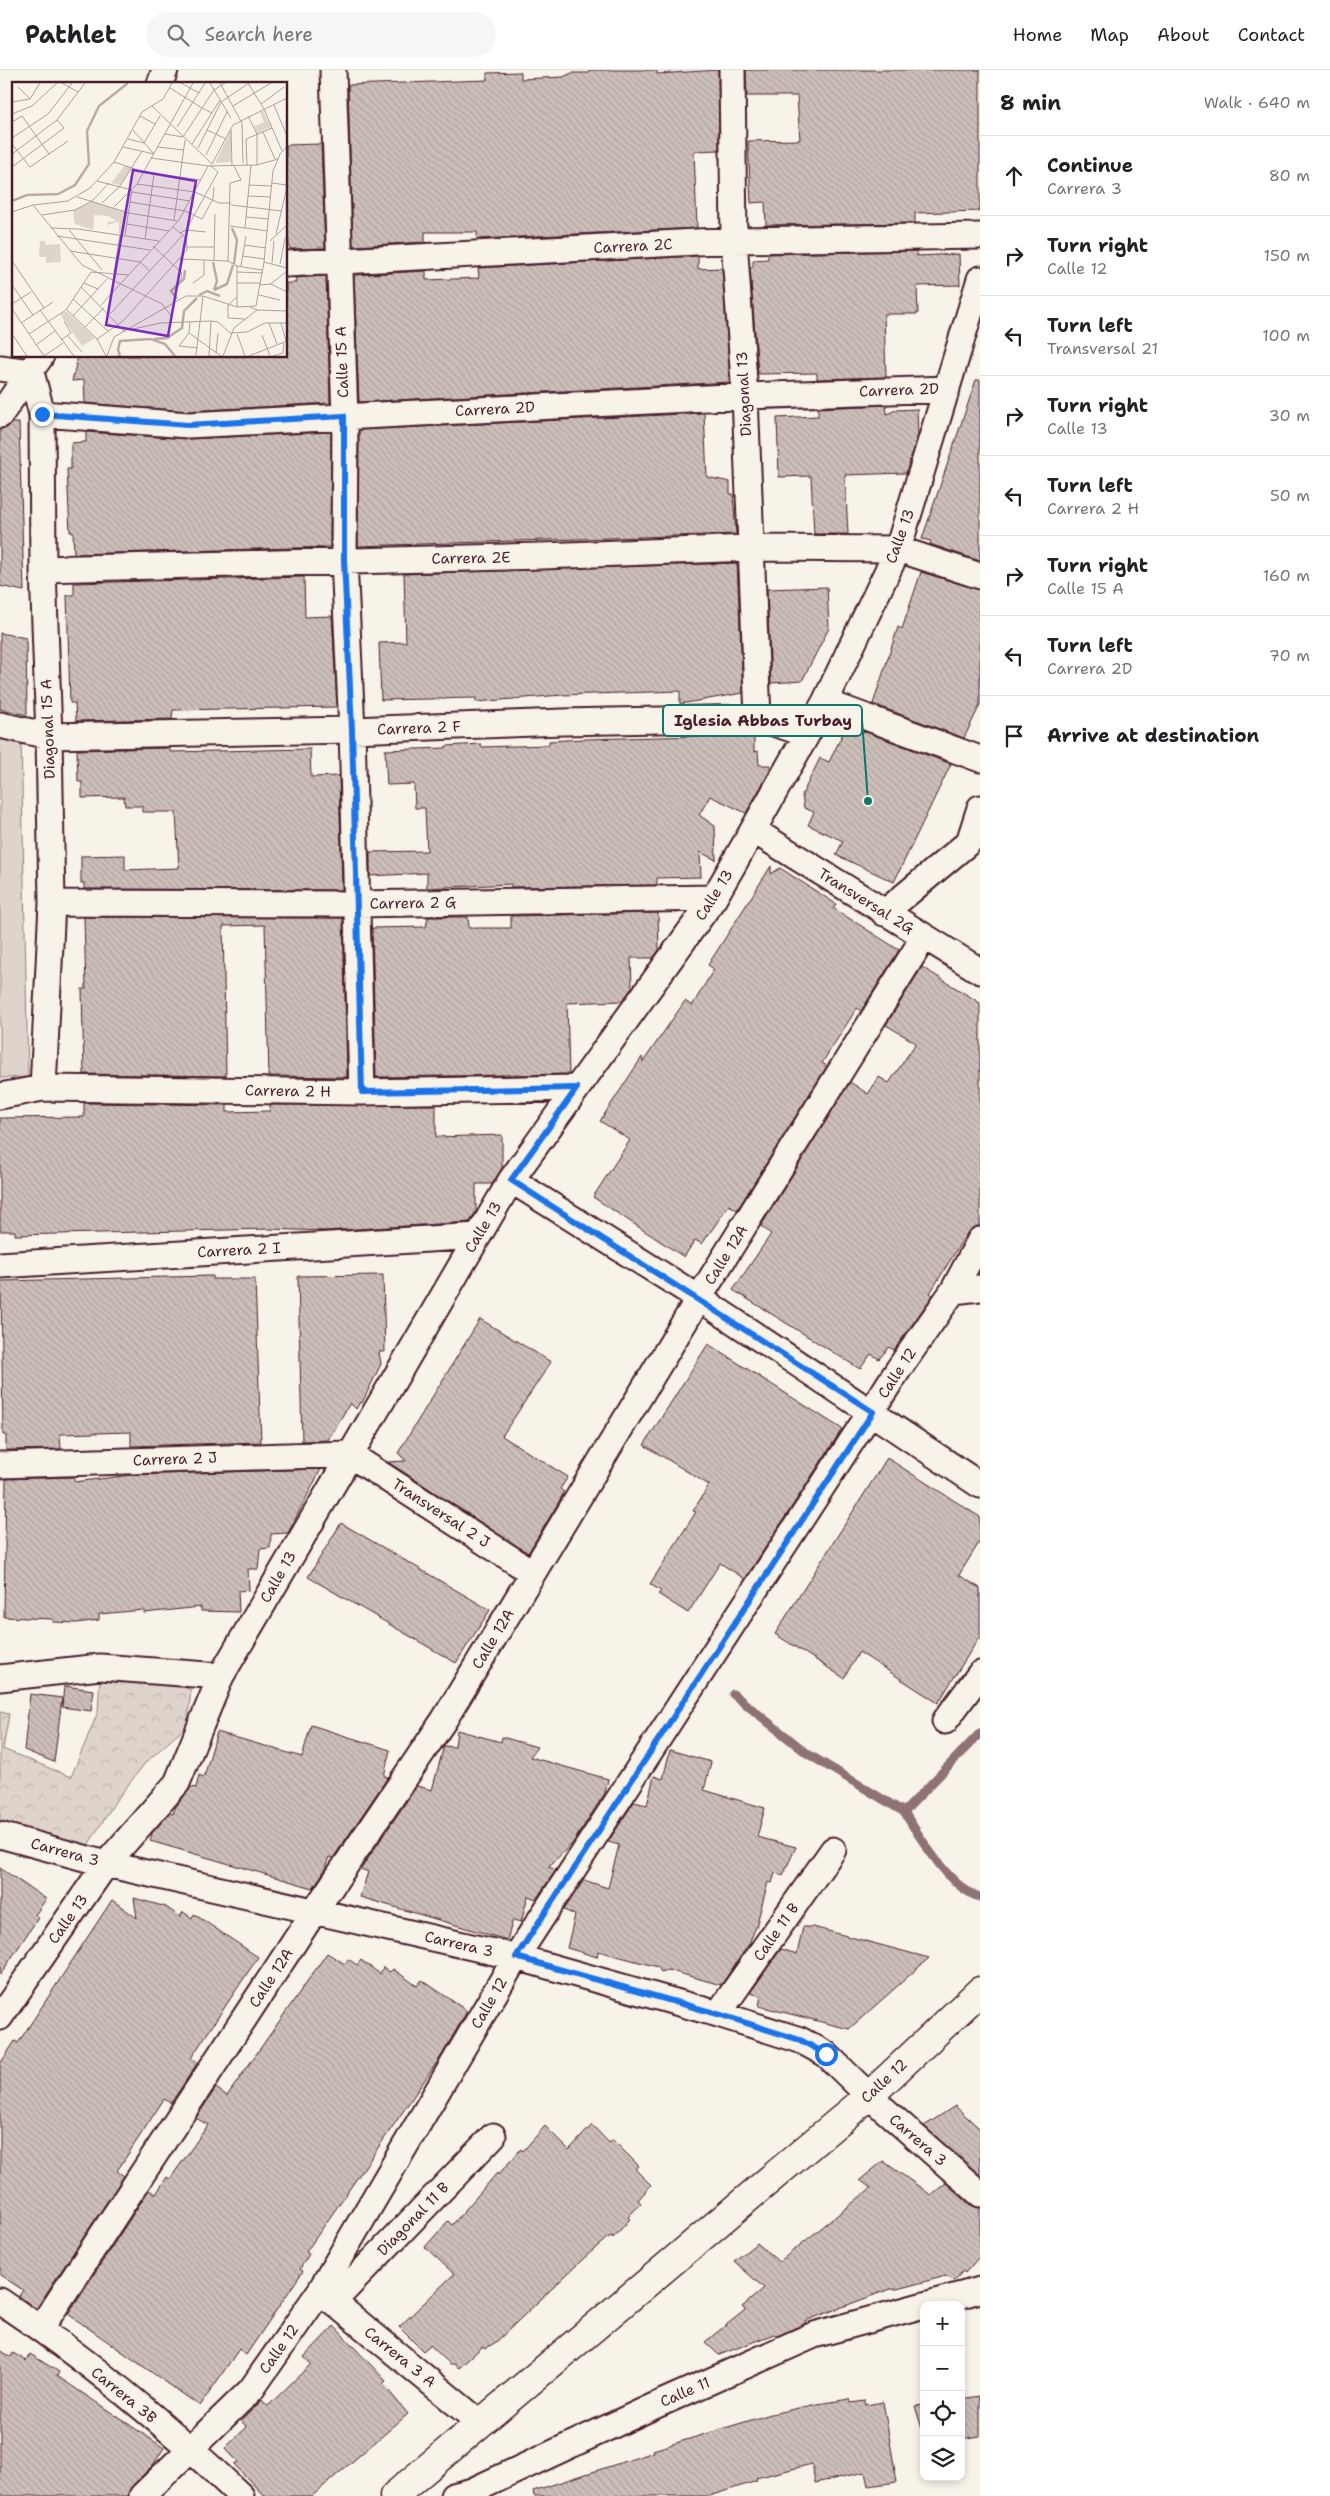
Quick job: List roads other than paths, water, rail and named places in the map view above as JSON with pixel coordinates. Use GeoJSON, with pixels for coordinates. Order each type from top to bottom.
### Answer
{"type":"FeatureCollection","features":[{"type":"Feature","properties":{"kind":"main road","name":"Calle 12"},"geometry":{"type":"LineString","coordinates":[[394,2496],[869,2096],[980,1991]]}},
{"type":"Feature","properties":{"kind":"street"},"geometry":{"type":"LineString","coordinates":[[161,82],[165,70]]}},
{"type":"Feature","properties":{"kind":"street","name":"Calle 15 A"},"geometry":{"type":"LineString","coordinates":[[333,70],[344,416],[344,560],[352,730],[362,1092]]}},
{"type":"Feature","properties":{"kind":"street","name":"Diagonal 13"},"geometry":{"type":"LineString","coordinates":[[732,70],[734,240],[745,396],[758,718]]}},
{"type":"Feature","properties":{"kind":"street","name":"Carrera 2C"},"geometry":{"type":"LineString","coordinates":[[288,264],[734,240],[980,236]]}},
{"type":"Feature","properties":{"kind":"street","name":"Calle 13"},"geometry":{"type":"LineString","coordinates":[[0,2017],[106,1864],[177,1783],[221,1676],[349,1454],[511,1180],[714,898],[753,830],[825,702],[898,549],[980,279]]}},
{"type":"Feature","properties":{"kind":"street"},"geometry":{"type":"LineString","coordinates":[[0,368],[36,364]]}},
{"type":"Feature","properties":{"kind":"street"},"geometry":{"type":"LineString","coordinates":[[0,415],[36,364]]}},
{"type":"Feature","properties":{"kind":"street","name":"Diagonal 15 A"},"geometry":{"type":"LineString","coordinates":[[36,364],[42,414],[43,569],[52,903],[43,1088]]}},
{"type":"Feature","properties":{"kind":"street","name":"Carrera 2D"},"geometry":{"type":"LineString","coordinates":[[42,414],[188,425],[745,396],[947,389]]}},
{"type":"Feature","properties":{"kind":"street","name":"Carrera 2E"},"geometry":{"type":"LineString","coordinates":[[43,569],[542,556],[750,548],[898,549],[980,576]]}},
{"type":"Feature","properties":{"kind":"street"},"geometry":{"type":"LineString","coordinates":[[825,702],[980,759]]}},
{"type":"Feature","properties":{"kind":"street","name":"Carrera 2 F"},"geometry":{"type":"LineString","coordinates":[[0,726],[49,736],[352,730],[562,722],[758,718],[807,734]]}},
{"type":"Feature","properties":{"kind":"street"},"geometry":{"type":"LineString","coordinates":[[884,913],[974,844],[980,808]]}},
{"type":"Feature","properties":{"kind":"street","name":"Transversal 2G"},"geometry":{"type":"LineString","coordinates":[[753,830],[980,971]]}},
{"type":"Feature","properties":{"kind":"street","name":"Carrera 2 G"},"geometry":{"type":"LineString","coordinates":[[52,903],[356,904],[714,898]]}},
{"type":"Feature","properties":{"kind":"street","name":"Calle 12A"},"geometry":{"type":"LineString","coordinates":[[41,2328],[314,1912],[444,1720],[699,1298],[924,937]]}},
{"type":"Feature","properties":{"kind":"street","name":"Carrera 2 H"},"geometry":{"type":"LineString","coordinates":[[0,1096],[43,1088],[362,1092],[577,1088]]}},
{"type":"Feature","properties":{"kind":"street"},"geometry":{"type":"LineString","coordinates":[[511,1180],[699,1298],[980,1485]]}},
{"type":"Feature","properties":{"kind":"street","name":"Carrera 2 I"},"geometry":{"type":"LineString","coordinates":[[0,1265],[478,1236]]}},
{"type":"Feature","properties":{"kind":"street","name":"Calle 12"},"geometry":{"type":"LineString","coordinates":[[142,2496],[250,2390],[327,2296],[516,1957],[953,1291],[980,1240]]}},
{"type":"Feature","properties":{"kind":"street"},"geometry":{"type":"LineString","coordinates":[[953,1291],[980,1288]]}},
{"type":"Feature","properties":{"kind":"street","name":"Carrera 2 J"},"geometry":{"type":"LineString","coordinates":[[0,1465],[349,1454]]}},
{"type":"Feature","properties":{"kind":"street","name":"Transversal 2 J"},"geometry":{"type":"LineString","coordinates":[[349,1454],[533,1572]]}},
{"type":"Feature","properties":{"kind":"street"},"geometry":{"type":"LineString","coordinates":[[0,1678],[100,1667],[221,1676]]}},
{"type":"Feature","properties":{"kind":"street"},"geometry":{"type":"LineString","coordinates":[[945,1721],[980,1674]]}},
{"type":"Feature","properties":{"kind":"street","name":"Carrera 3"},"geometry":{"type":"LineString","coordinates":[[0,1835],[106,1864],[516,1957],[718,2014],[800,2040],[826,2054],[869,2096],[980,2194]]}},
{"type":"Feature","properties":{"kind":"street","name":"Calle 11 B"},"geometry":{"type":"LineString","coordinates":[[718,2014],[833,1850]]}},
{"type":"Feature","properties":{"kind":"street","name":"Diagonal 11 B"},"geometry":{"type":"LineString","coordinates":[[327,2296],[493,2136]]}},
{"type":"Feature","properties":{"kind":"street","name":"Calle 11"},"geometry":{"type":"LineString","coordinates":[[939,2301],[980,2290]]}},
{"type":"Feature","properties":{"kind":"street","name":"Carrera 3 A"},"geometry":{"type":"LineString","coordinates":[[327,2296],[480,2423]]}},
{"type":"Feature","properties":{"kind":"street","name":"Carrera 3B"},"geometry":{"type":"LineString","coordinates":[[0,2301],[41,2328],[191,2448],[241,2496]]}},
{"type":"Feature","properties":{"kind":"street","name":"Calle 11"},"geometry":{"type":"LineString","coordinates":[[453,2496],[472,2491],[652,2407],[814,2335],[920,2306]]}},
{"type":"Feature","properties":{"kind":"waterway"},"geometry":{"type":"LineString","coordinates":[[733,1694],[808,1754],[904,1812]]}},
{"type":"Feature","properties":{"kind":"waterway"},"geometry":{"type":"LineString","coordinates":[[980,1733],[904,1812],[927,1848],[947,1873],[958,1884],[980,1897]]}},
{"type":"Feature","properties":{"kind":"place","name":"Iglesia Abbas Turbay"},"geometry":{"type":"Point","coordinates":[868,801]}}]}
